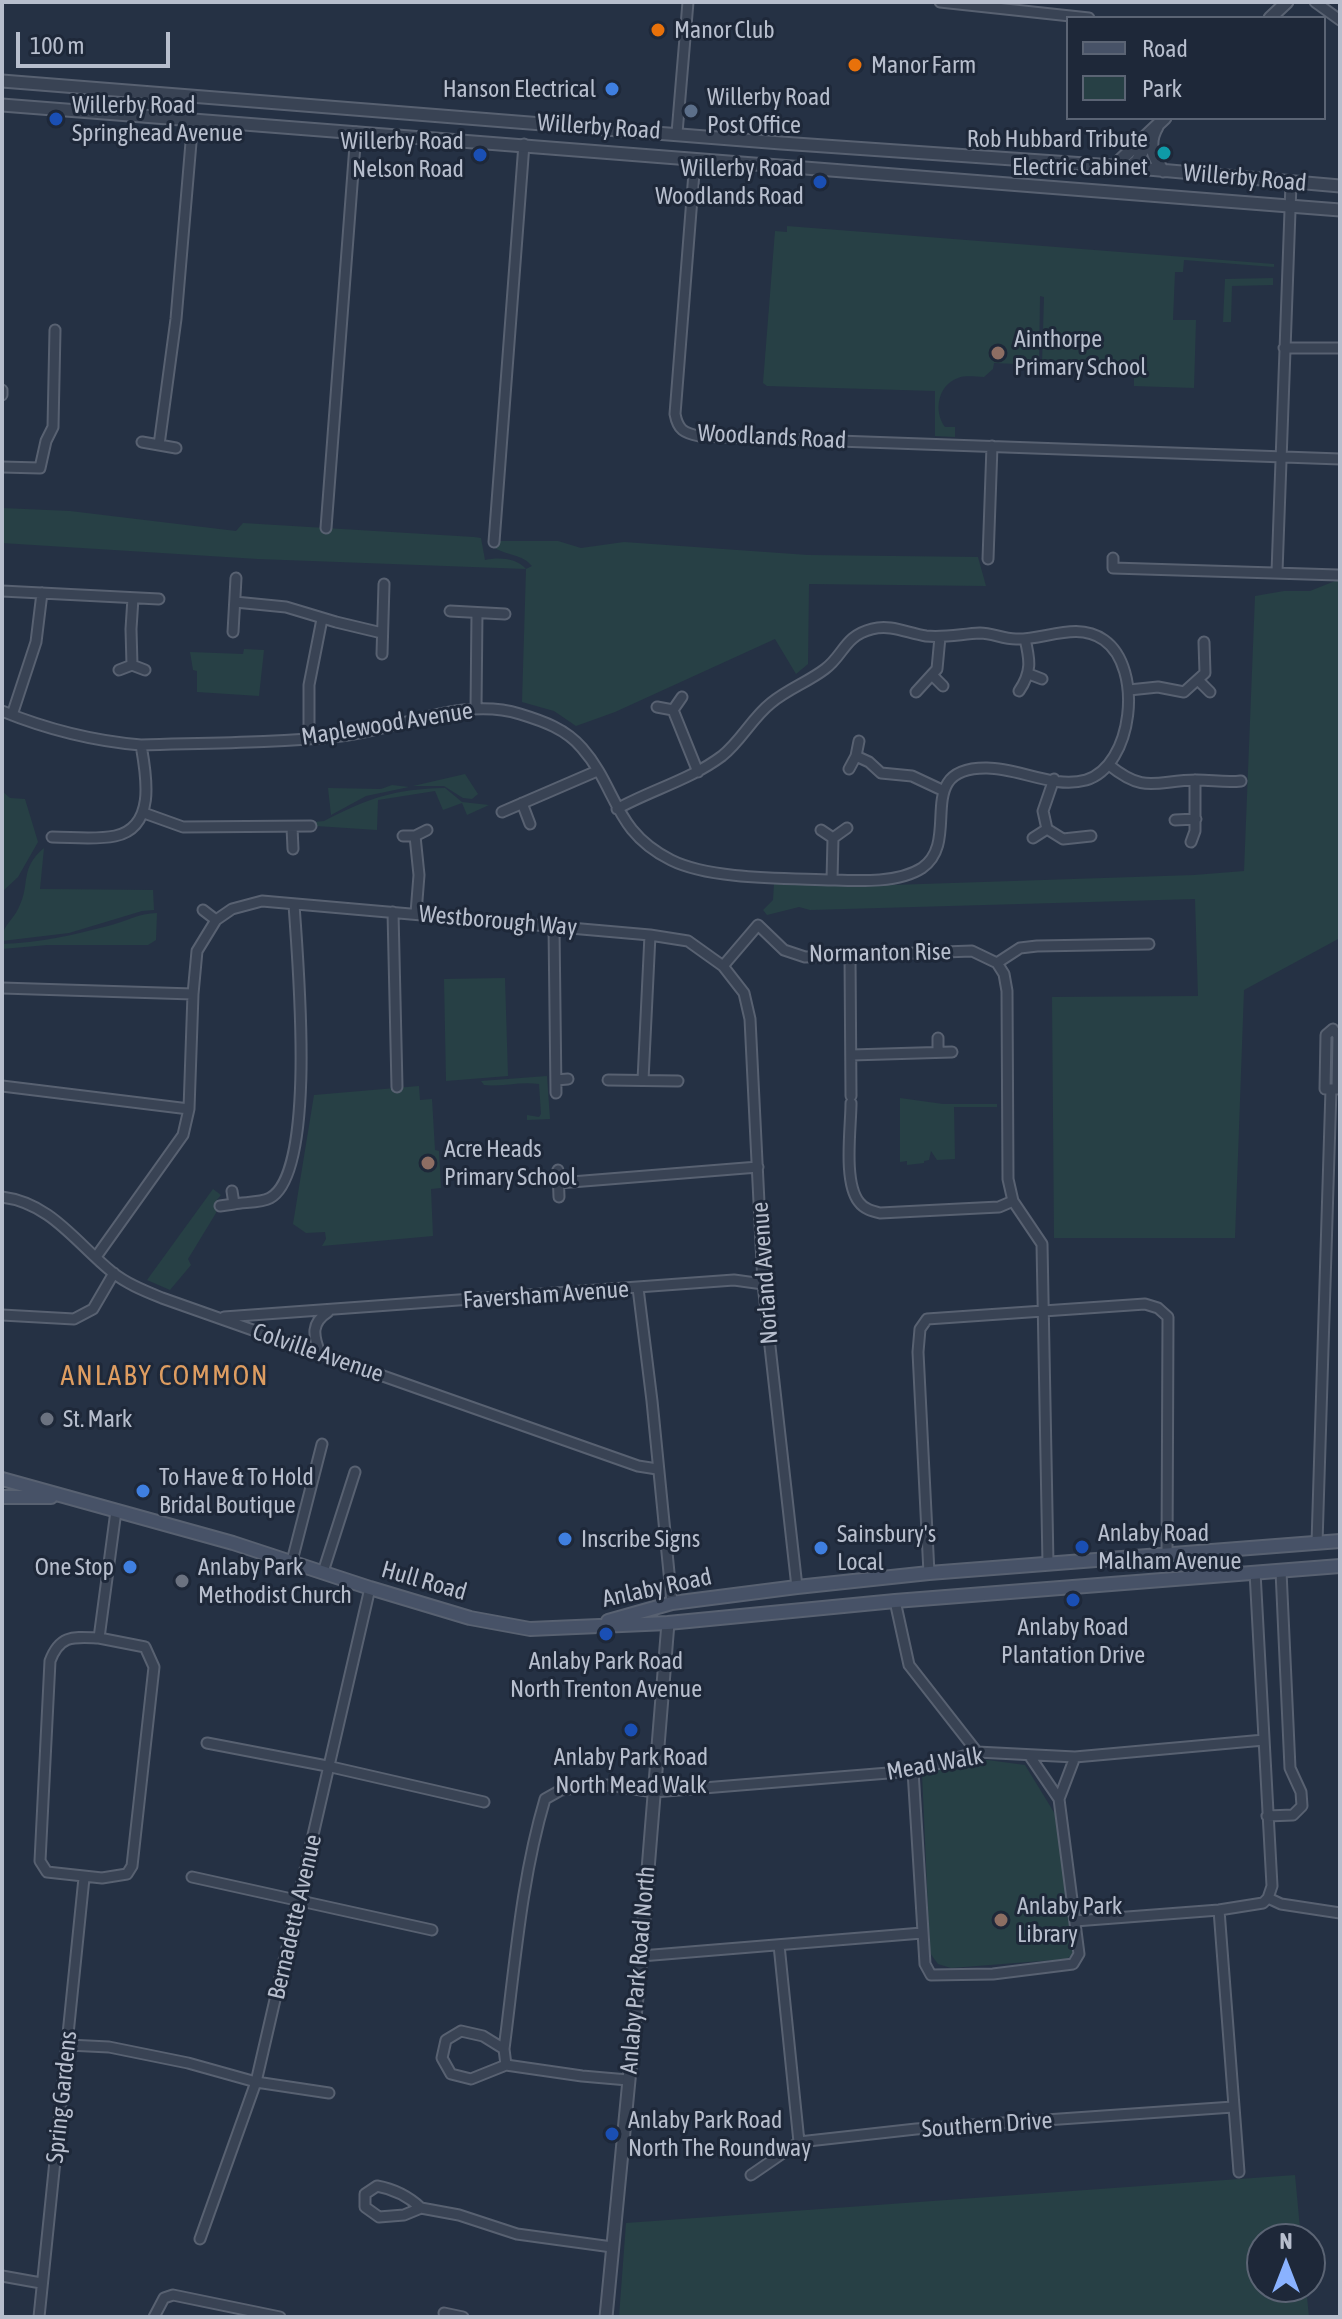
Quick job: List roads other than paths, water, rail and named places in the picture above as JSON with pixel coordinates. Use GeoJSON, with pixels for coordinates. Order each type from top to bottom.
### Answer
{"type":"FeatureCollection","features":[{"type":"Feature","properties":{"kind":"main road","name":"Hull Road"},"geometry":{"type":"LineString","coordinates":[[2,1479],[292,1561],[370,1588],[493,1624],[530,1629],[589,1626]]}},
{"type":"Feature","properties":{"kind":"main road","name":"Hull Road"},"geometry":{"type":"LineString","coordinates":[[2,1497],[66,1497]]}},
{"type":"Feature","properties":{"kind":"main road","name":"Anlaby Road"},"geometry":{"type":"LineString","coordinates":[[589,1626],[672,1603],[797,1587],[929,1573],[1340,1541]]}},
{"type":"Feature","properties":{"kind":"main road","name":"Anlaby Road"},"geometry":{"type":"LineString","coordinates":[[589,1626],[668,1623],[895,1601],[1340,1566]]}},
{"type":"Feature","properties":{"kind":"street"},"geometry":{"type":"LineString","coordinates":[[677,133],[688,2]]}},
{"type":"Feature","properties":{"kind":"street"},"geometry":{"type":"LineString","coordinates":[[940,2],[1070,16]]}},
{"type":"Feature","properties":{"kind":"street"},"geometry":{"type":"LineString","coordinates":[[1272,16],[1287,2]]}},
{"type":"Feature","properties":{"kind":"street"},"geometry":{"type":"LineString","coordinates":[[1315,2],[1340,20]]}},
{"type":"Feature","properties":{"kind":"street","name":"Willerby Road"},"geometry":{"type":"LineString","coordinates":[[2,81],[1340,186]]}},
{"type":"Feature","properties":{"kind":"street","name":"Willerby Road"},"geometry":{"type":"LineString","coordinates":[[2,105],[1340,210]]}},
{"type":"Feature","properties":{"kind":"street"},"geometry":{"type":"LineString","coordinates":[[159,445],[176,319],[193,119]]}},
{"type":"Feature","properties":{"kind":"street"},"geometry":{"type":"LineString","coordinates":[[1128,168],[1137,161],[1162,120]]}},
{"type":"Feature","properties":{"kind":"street"},"geometry":{"type":"LineString","coordinates":[[1114,166],[1162,120]]}},
{"type":"Feature","properties":{"kind":"street"},"geometry":{"type":"LineString","coordinates":[[326,528],[356,132]]}},
{"type":"Feature","properties":{"kind":"street"},"geometry":{"type":"LineString","coordinates":[[1153,134],[1153,156],[1163,171]]}},
{"type":"Feature","properties":{"kind":"street"},"geometry":{"type":"LineString","coordinates":[[494,542],[524,144]]}},
{"type":"Feature","properties":{"kind":"street","name":"Woodlands Road"},"geometry":{"type":"LineString","coordinates":[[695,160],[675,414],[677,425],[685,433],[699,436],[992,446]]}},
{"type":"Feature","properties":{"kind":"street"},"geometry":{"type":"LineString","coordinates":[[1277,572],[1291,183]]}},
{"type":"Feature","properties":{"kind":"street"},"geometry":{"type":"LineString","coordinates":[[2,467],[40,468],[46,441],[53,427],[55,330]]}},
{"type":"Feature","properties":{"kind":"street"},"geometry":{"type":"LineString","coordinates":[[1284,348],[1340,348]]}},
{"type":"Feature","properties":{"kind":"street"},"geometry":{"type":"LineString","coordinates":[[142,442],[176,448]]}},
{"type":"Feature","properties":{"kind":"street"},"geometry":{"type":"LineString","coordinates":[[988,559],[992,446],[1340,459]]}},
{"type":"Feature","properties":{"kind":"street"},"geometry":{"type":"LineString","coordinates":[[1113,558],[1113,568],[1338,575]]}},
{"type":"Feature","properties":{"kind":"street"},"geometry":{"type":"LineString","coordinates":[[233,632],[236,578]]}},
{"type":"Feature","properties":{"kind":"street"},"geometry":{"type":"LineString","coordinates":[[382,654],[384,584]]}},
{"type":"Feature","properties":{"kind":"street"},"geometry":{"type":"LineString","coordinates":[[2,591],[159,599]]}},
{"type":"Feature","properties":{"kind":"street"},"geometry":{"type":"LineString","coordinates":[[7,713],[36,642],[42,593]]}},
{"type":"Feature","properties":{"kind":"street"},"geometry":{"type":"LineString","coordinates":[[132,665],[133,598]]}},
{"type":"Feature","properties":{"kind":"street"},"geometry":{"type":"LineString","coordinates":[[235,602],[286,607],[382,633]]}},
{"type":"Feature","properties":{"kind":"street"},"geometry":{"type":"LineString","coordinates":[[450,611],[505,614]]}},
{"type":"Feature","properties":{"kind":"street"},"geometry":{"type":"LineString","coordinates":[[476,709],[477,613]]}},
{"type":"Feature","properties":{"kind":"street"},"geometry":{"type":"LineString","coordinates":[[309,739],[309,685],[322,619]]}},
{"type":"Feature","properties":{"kind":"street"},"geometry":{"type":"LineString","coordinates":[[617,809],[698,772],[725,753],[766,707],[825,669],[856,636],[875,628],[892,627],[940,637],[987,633],[1010,639],[1073,631],[1090,634],[1107,641],[1126,674],[1129,690],[1119,749],[1109,765],[1088,779],[1073,782],[992,768],[975,768],[960,773],[944,791],[912,776],[881,773],[856,756]]}},
{"type":"Feature","properties":{"kind":"street"},"geometry":{"type":"LineString","coordinates":[[916,692],[933,676],[940,661],[940,637]]}},
{"type":"Feature","properties":{"kind":"street"},"geometry":{"type":"LineString","coordinates":[[1019,691],[1031,665],[1025,639]]}},
{"type":"Feature","properties":{"kind":"street"},"geometry":{"type":"LineString","coordinates":[[1129,690],[1158,687],[1184,692],[1205,673],[1204,642]]}},
{"type":"Feature","properties":{"kind":"street"},"geometry":{"type":"LineString","coordinates":[[119,670],[132,665],[145,670]]}},
{"type":"Feature","properties":{"kind":"street"},"geometry":{"type":"LineString","coordinates":[[1029,674],[1042,679]]}},
{"type":"Feature","properties":{"kind":"street"},"geometry":{"type":"LineString","coordinates":[[933,676],[943,686]]}},
{"type":"Feature","properties":{"kind":"street"},"geometry":{"type":"LineString","coordinates":[[1198,680],[1210,692]]}},
{"type":"Feature","properties":{"kind":"street"},"geometry":{"type":"LineString","coordinates":[[673,710],[682,697]]}},
{"type":"Feature","properties":{"kind":"street"},"geometry":{"type":"LineString","coordinates":[[657,707],[673,710]]}},
{"type":"Feature","properties":{"kind":"street","name":"Maplewood Avenue"},"geometry":{"type":"LineString","coordinates":[[7,713],[112,742],[141,745],[309,739],[378,731],[476,709],[502,709],[559,728],[583,749],[630,828],[649,847],[674,861],[702,871],[832,880],[904,875],[920,869],[932,859],[939,844],[940,799],[944,791]]}},
{"type":"Feature","properties":{"kind":"street"},"geometry":{"type":"LineString","coordinates":[[673,710],[698,772]]}},
{"type":"Feature","properties":{"kind":"street"},"geometry":{"type":"LineString","coordinates":[[849,769],[859,741]]}},
{"type":"Feature","properties":{"kind":"street"},"geometry":{"type":"LineString","coordinates":[[52,837],[117,836],[128,830],[144,813],[147,784],[141,745]]}},
{"type":"Feature","properties":{"kind":"street"},"geometry":{"type":"LineString","coordinates":[[1109,765],[1133,781],[1148,785],[1195,780],[1241,781]]}},
{"type":"Feature","properties":{"kind":"street"},"geometry":{"type":"LineString","coordinates":[[502,812],[597,771]]}},
{"type":"Feature","properties":{"kind":"street"},"geometry":{"type":"LineString","coordinates":[[1054,779],[1043,811],[1047,829],[1063,839],[1091,836]]}},
{"type":"Feature","properties":{"kind":"street"},"geometry":{"type":"LineString","coordinates":[[1191,842],[1196,819],[1195,780]]}},
{"type":"Feature","properties":{"kind":"street"},"geometry":{"type":"LineString","coordinates":[[522,803],[530,824]]}},
{"type":"Feature","properties":{"kind":"street"},"geometry":{"type":"LineString","coordinates":[[144,813],[183,827],[311,826]]}},
{"type":"Feature","properties":{"kind":"street"},"geometry":{"type":"LineString","coordinates":[[1175,820],[1196,819]]}},
{"type":"Feature","properties":{"kind":"street"},"geometry":{"type":"LineString","coordinates":[[292,827],[293,849]]}},
{"type":"Feature","properties":{"kind":"street"},"geometry":{"type":"LineString","coordinates":[[833,838],[847,828]]}},
{"type":"Feature","properties":{"kind":"street"},"geometry":{"type":"LineString","coordinates":[[1033,838],[1047,829]]}},
{"type":"Feature","properties":{"kind":"street"},"geometry":{"type":"LineString","coordinates":[[403,836],[415,836],[427,830]]}},
{"type":"Feature","properties":{"kind":"street"},"geometry":{"type":"LineString","coordinates":[[821,830],[833,838]]}},
{"type":"Feature","properties":{"kind":"street"},"geometry":{"type":"LineString","coordinates":[[415,836],[419,875],[416,913]]}},
{"type":"Feature","properties":{"kind":"street"},"geometry":{"type":"LineString","coordinates":[[832,880],[833,838]]}},
{"type":"Feature","properties":{"kind":"street","name":"Westborough Way"},"geometry":{"type":"LineString","coordinates":[[216,920],[232,909],[262,901],[416,913],[688,941],[723,966]]}},
{"type":"Feature","properties":{"kind":"street"},"geometry":{"type":"LineString","coordinates":[[220,1206],[270,1198],[283,1183],[291,1159],[302,1095],[294,904]]}},
{"type":"Feature","properties":{"kind":"street"},"geometry":{"type":"LineString","coordinates":[[96,1257],[183,1135],[189,1109],[197,951],[216,920],[203,910]]}},
{"type":"Feature","properties":{"kind":"street"},"geometry":{"type":"LineString","coordinates":[[393,912],[397,1087]]}},
{"type":"Feature","properties":{"kind":"street","name":"Normanton Rise"},"geometry":{"type":"LineString","coordinates":[[723,966],[758,925],[784,950],[805,957],[972,951],[997,963]]}},
{"type":"Feature","properties":{"kind":"street"},"geometry":{"type":"LineString","coordinates":[[554,927],[556,1093]]}},
{"type":"Feature","properties":{"kind":"street"},"geometry":{"type":"LineString","coordinates":[[643,1080],[650,935]]}},
{"type":"Feature","properties":{"kind":"street"},"geometry":{"type":"LineString","coordinates":[[1048,1564],[1042,1244],[1013,1201],[1008,1179],[1007,991],[1004,974],[997,963],[1020,948],[1028,947],[1149,944]]}},
{"type":"Feature","properties":{"kind":"street"},"geometry":{"type":"LineString","coordinates":[[850,955],[852,1189],[859,1203],[880,1213],[999,1207],[1013,1201]]}},
{"type":"Feature","properties":{"kind":"street","name":"Norland Avenue"},"geometry":{"type":"LineString","coordinates":[[723,966],[744,993],[750,1019],[763,1284],[797,1587]]}},
{"type":"Feature","properties":{"kind":"street"},"geometry":{"type":"LineString","coordinates":[[2,988],[193,994]]}},
{"type":"Feature","properties":{"kind":"street"},"geometry":{"type":"LineString","coordinates":[[1333,1029],[1338,1036],[1337,1089],[1331,1089],[1325,1089],[1326,1035],[1333,1029]]}},
{"type":"Feature","properties":{"kind":"street"},"geometry":{"type":"LineString","coordinates":[[938,1038],[938,1052]]}},
{"type":"Feature","properties":{"kind":"street"},"geometry":{"type":"LineString","coordinates":[[851,1055],[952,1052]]}},
{"type":"Feature","properties":{"kind":"street"},"geometry":{"type":"LineString","coordinates":[[397,1073],[410,1072]]}},
{"type":"Feature","properties":{"kind":"street"},"geometry":{"type":"LineString","coordinates":[[556,1080],[568,1079]]}},
{"type":"Feature","properties":{"kind":"street"},"geometry":{"type":"LineString","coordinates":[[608,1080],[678,1081]]}},
{"type":"Feature","properties":{"kind":"street"},"geometry":{"type":"LineString","coordinates":[[2,1086],[189,1109]]}},
{"type":"Feature","properties":{"kind":"street"},"geometry":{"type":"LineString","coordinates":[[1317,1543],[1331,1089]]}},
{"type":"Feature","properties":{"kind":"street"},"geometry":{"type":"LineString","coordinates":[[851,1116],[865,1116]]}},
{"type":"Feature","properties":{"kind":"street"},"geometry":{"type":"LineString","coordinates":[[559,1183],[758,1167]]}},
{"type":"Feature","properties":{"kind":"street"},"geometry":{"type":"LineString","coordinates":[[558,1170],[559,1197]]}},
{"type":"Feature","properties":{"kind":"street"},"geometry":{"type":"LineString","coordinates":[[232,1191],[234,1204]]}},
{"type":"Feature","properties":{"kind":"street","name":"Colville Avenue"},"geometry":{"type":"LineString","coordinates":[[2,1197],[20,1200],[42,1210],[114,1273],[151,1293],[638,1466],[657,1469]]}},
{"type":"Feature","properties":{"kind":"street"},"geometry":{"type":"LineString","coordinates":[[2,1315],[74,1319],[93,1309],[114,1273]]}},
{"type":"Feature","properties":{"kind":"street","name":"Faversham Avenue"},"geometry":{"type":"LineString","coordinates":[[218,1318],[734,1280],[763,1284]]}},
{"type":"Feature","properties":{"kind":"street"},"geometry":{"type":"LineString","coordinates":[[638,1288],[672,1603]]}},
{"type":"Feature","properties":{"kind":"street"},"geometry":{"type":"LineString","coordinates":[[929,1573],[919,1380],[920,1329],[927,1319],[946,1317],[1145,1304],[1158,1308],[1168,1317],[1167,1556]]}},
{"type":"Feature","properties":{"kind":"street"},"geometry":{"type":"LineString","coordinates":[[320,1353],[314,1329],[318,1319],[330,1311]]}},
{"type":"Feature","properties":{"kind":"street"},"geometry":{"type":"LineString","coordinates":[[292,1561],[322,1444]]}},
{"type":"Feature","properties":{"kind":"street"},"geometry":{"type":"LineString","coordinates":[[323,1572],[355,1472]]}},
{"type":"Feature","properties":{"kind":"street"},"geometry":{"type":"LineString","coordinates":[[99,1638],[116,1511]]}},
{"type":"Feature","properties":{"kind":"street"},"geometry":{"type":"LineString","coordinates":[[1267,1816],[1293,1815],[1302,1806],[1301,1792],[1290,1768],[1281,1571]]}},
{"type":"Feature","properties":{"kind":"street"},"geometry":{"type":"LineString","coordinates":[[1075,1921],[1219,1910],[1263,1903],[1268,1898],[1272,1886],[1255,1572]]}},
{"type":"Feature","properties":{"kind":"street","name":"Bernadette Avenue"},"geometry":{"type":"LineString","coordinates":[[200,2239],[256,2082],[370,1588]]}},
{"type":"Feature","properties":{"kind":"street"},"geometry":{"type":"LineString","coordinates":[[895,1601],[909,1665],[977,1752]]}},
{"type":"Feature","properties":{"kind":"street","name":"Anlaby Park Road North"},"geometry":{"type":"LineString","coordinates":[[606,2317],[641,1956],[668,1623]]}},
{"type":"Feature","properties":{"kind":"street"},"geometry":{"type":"LineString","coordinates":[[99,1638],[145,1647],[154,1667],[132,1866],[127,1874],[84,1878],[47,1872],[40,1861],[50,1661],[55,1646],[66,1639],[99,1638]]}},
{"type":"Feature","properties":{"kind":"street","name":"Mead Walk"},"geometry":{"type":"LineString","coordinates":[[504,2049],[524,1891],[535,1833],[545,1799],[561,1790],[608,1785],[654,1792],[913,1771],[977,1752],[1075,1757],[1264,1740]]}},
{"type":"Feature","properties":{"kind":"street"},"geometry":{"type":"LineString","coordinates":[[207,1743],[327,1766],[484,1802]]}},
{"type":"Feature","properties":{"kind":"street"},"geometry":{"type":"LineString","coordinates":[[913,1771],[922,1933],[925,1964],[931,1975],[950,1976],[1073,1964],[1079,1954],[1059,1799],[1029,1755]]}},
{"type":"Feature","properties":{"kind":"street"},"geometry":{"type":"LineString","coordinates":[[1059,1799],[1075,1757]]}},
{"type":"Feature","properties":{"kind":"street"},"geometry":{"type":"LineString","coordinates":[[192,1877],[432,1930]]}},
{"type":"Feature","properties":{"kind":"street","name":"Spring Gardens"},"geometry":{"type":"LineString","coordinates":[[39,2317],[84,1878]]}},
{"type":"Feature","properties":{"kind":"street"},"geometry":{"type":"LineString","coordinates":[[1268,1898],[1281,1904],[1340,1913]]}},
{"type":"Feature","properties":{"kind":"street"},"geometry":{"type":"LineString","coordinates":[[1219,1910],[1239,2172]]}},
{"type":"Feature","properties":{"kind":"street"},"geometry":{"type":"LineString","coordinates":[[641,1956],[922,1933]]}},
{"type":"Feature","properties":{"kind":"street"},"geometry":{"type":"LineString","coordinates":[[779,1945],[799,2142]]}},
{"type":"Feature","properties":{"kind":"street"},"geometry":{"type":"LineString","coordinates":[[506,2065],[504,2049],[483,2036],[461,2031],[446,2040],[442,2058],[451,2074],[471,2079],[506,2065],[628,2080]]}},
{"type":"Feature","properties":{"kind":"street"},"geometry":{"type":"LineString","coordinates":[[68,2045],[109,2047],[188,2063],[256,2082],[329,2093]]}},
{"type":"Feature","properties":{"kind":"street","name":"Southern Drive"},"geometry":{"type":"LineString","coordinates":[[751,2175],[780,2152],[799,2142],[916,2129],[1233,2107]]}},
{"type":"Feature","properties":{"kind":"street"},"geometry":{"type":"LineString","coordinates":[[421,2208],[404,2215],[379,2217],[365,2207],[365,2194],[377,2186],[390,2188],[421,2208],[459,2215],[517,2234],[612,2247]]}},
{"type":"Feature","properties":{"kind":"street"},"geometry":{"type":"LineString","coordinates":[[2,2276],[41,2283]]}},
{"type":"Feature","properties":{"kind":"street"},"geometry":{"type":"LineString","coordinates":[[154,2317],[164,2298],[173,2295],[280,2317]]}},
{"type":"Feature","properties":{"kind":"street"},"geometry":{"type":"LineString","coordinates":[[444,2313],[463,2317]]}},
{"type":"Feature","properties":{"kind":"place","name":"Manor Club"},"geometry":{"type":"Point","coordinates":[658,30]}},
{"type":"Feature","properties":{"kind":"place","name":"Manor Farm"},"geometry":{"type":"Point","coordinates":[855,65]}},
{"type":"Feature","properties":{"kind":"place","name":"Hanson Electrical"},"geometry":{"type":"Point","coordinates":[612,89]}},
{"type":"Feature","properties":{"kind":"place","name":"Willerby Road Post Office"},"geometry":{"type":"Point","coordinates":[691,111]}},
{"type":"Feature","properties":{"kind":"place","name":"Willerby Road Springhead Avenue"},"geometry":{"type":"Point","coordinates":[56,119]}},
{"type":"Feature","properties":{"kind":"place","name":"Rob Hubbard Tribute Electric Cabinet"},"geometry":{"type":"Point","coordinates":[1164,153]}},
{"type":"Feature","properties":{"kind":"place","name":"Willerby Road Nelson Road"},"geometry":{"type":"Point","coordinates":[480,155]}},
{"type":"Feature","properties":{"kind":"place","name":"Willerby Road Woodlands Road"},"geometry":{"type":"Point","coordinates":[820,182]}},
{"type":"Feature","properties":{"kind":"place","name":"Ainthorpe Primary School"},"geometry":{"type":"Point","coordinates":[998,353]}},
{"type":"Feature","properties":{"kind":"place","name":"Acre Heads Primary School"},"geometry":{"type":"Point","coordinates":[428,1163]}},
{"type":"Feature","properties":{"kind":"place","name":"St. Mark"},"geometry":{"type":"Point","coordinates":[47,1419]}},
{"type":"Feature","properties":{"kind":"place","name":"To Have & To Hold Bridal Boutique"},"geometry":{"type":"Point","coordinates":[143,1491]}},
{"type":"Feature","properties":{"kind":"place","name":"Inscribe Signs"},"geometry":{"type":"Point","coordinates":[565,1539]}},
{"type":"Feature","properties":{"kind":"place","name":"Anlaby Road Malham Avenue"},"geometry":{"type":"Point","coordinates":[1082,1547]}},
{"type":"Feature","properties":{"kind":"place","name":"Sainsbury's Local"},"geometry":{"type":"Point","coordinates":[821,1548]}},
{"type":"Feature","properties":{"kind":"place","name":"One Stop"},"geometry":{"type":"Point","coordinates":[130,1567]}},
{"type":"Feature","properties":{"kind":"place","name":"Anlaby Park Methodist Church"},"geometry":{"type":"Point","coordinates":[182,1581]}},
{"type":"Feature","properties":{"kind":"place","name":"Anlaby Road Plantation Drive"},"geometry":{"type":"Point","coordinates":[1073,1600]}},
{"type":"Feature","properties":{"kind":"place","name":"Anlaby Park Road North Trenton Avenue"},"geometry":{"type":"Point","coordinates":[606,1634]}},
{"type":"Feature","properties":{"kind":"place","name":"Anlaby Park Road North Mead Walk"},"geometry":{"type":"Point","coordinates":[631,1730]}},
{"type":"Feature","properties":{"kind":"place","name":"Anlaby Park Library"},"geometry":{"type":"Point","coordinates":[1001,1920]}},
{"type":"Feature","properties":{"kind":"place","name":"Anlaby Park Road North The Roundway"},"geometry":{"type":"Point","coordinates":[612,2134]}},
{"type":"Feature","properties":{"kind":"district","name":"ANLABY COMMON"},"geometry":{"type":"Point","coordinates":[165,1376]}}]}
